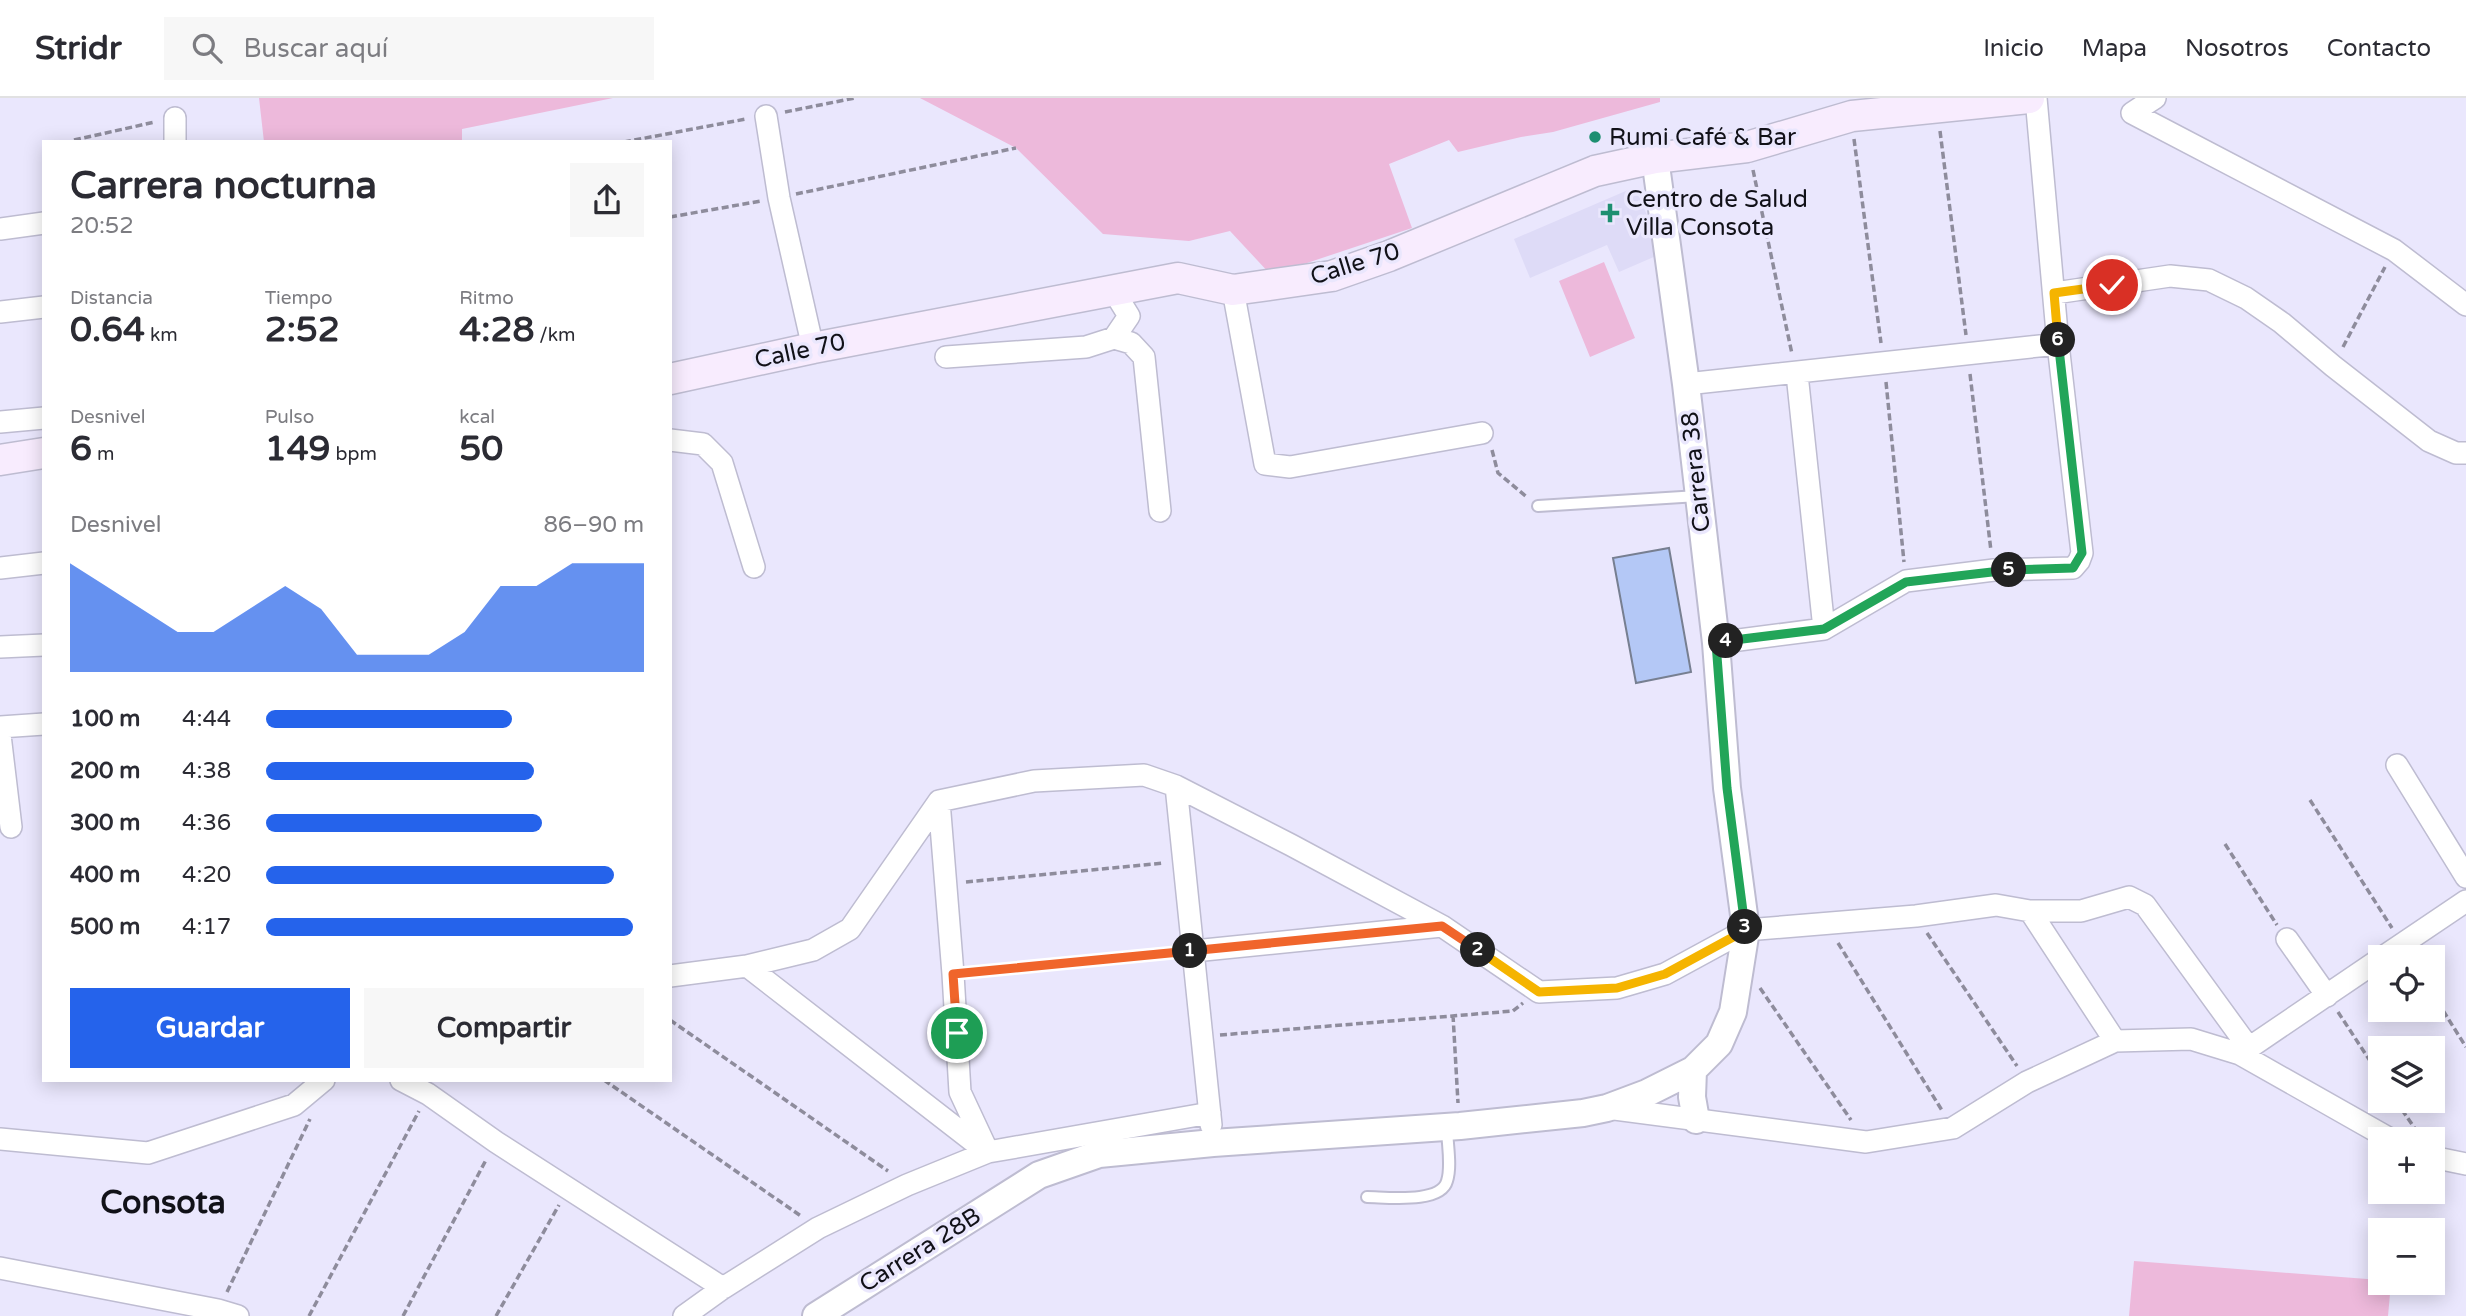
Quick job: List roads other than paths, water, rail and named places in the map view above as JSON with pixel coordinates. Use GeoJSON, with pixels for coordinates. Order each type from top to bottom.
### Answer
{"type":"FeatureCollection","features":[{"type":"Feature","properties":{"kind":"main road","name":"Calle 70"},"geometry":{"type":"LineString","coordinates":[[672,379],[813,348],[1178,278],[1233,290],[1332,276],[1389,256],[1595,171],[1655,158],[1748,147],[1852,116],[2029,98]]}},
{"type":"Feature","properties":{"kind":"main road"},"geometry":{"type":"LineString","coordinates":[[0,460],[42,453]]}},
{"type":"Feature","properties":{"kind":"street"},"geometry":{"type":"LineString","coordinates":[[1716,643],[1824,629],[1906,582],[1994,570],[2073,568],[2079,561],[2082,553],[2058,344],[2036,98]]}},
{"type":"Feature","properties":{"kind":"street"},"geometry":{"type":"LineString","coordinates":[[2155,98],[2132,113],[2394,250],[2466,305]]}},
{"type":"Feature","properties":{"kind":"street"},"geometry":{"type":"LineString","coordinates":[[766,116],[779,198],[813,348]]}},
{"type":"Feature","properties":{"kind":"street"},"geometry":{"type":"LineString","coordinates":[[175,118],[176,140]]}},
{"type":"Feature","properties":{"kind":"street","name":"Carrera 38"},"geometry":{"type":"LineString","coordinates":[[1453,1127],[1583,1113],[1607,1108],[1647,1093],[1693,1070],[1720,1044],[1733,1012],[1746,930],[1727,788],[1716,643],[1686,384],[1655,158]]}},
{"type":"Feature","properties":{"kind":"street"},"geometry":{"type":"LineString","coordinates":[[0,229],[42,223]]}},
{"type":"Feature","properties":{"kind":"street"},"geometry":{"type":"LineString","coordinates":[[2054,293],[2170,276],[2209,280],[2246,298],[2282,323],[2429,441],[2456,453],[2466,453]]}},
{"type":"Feature","properties":{"kind":"street"},"geometry":{"type":"LineString","coordinates":[[1112,290],[1129,316],[1114,338]]}},
{"type":"Feature","properties":{"kind":"street"},"geometry":{"type":"LineString","coordinates":[[1233,290],[1265,464],[1290,467],[1482,433]]}},
{"type":"Feature","properties":{"kind":"street"},"geometry":{"type":"LineString","coordinates":[[0,312],[42,307]]}},
{"type":"Feature","properties":{"kind":"street"},"geometry":{"type":"LineString","coordinates":[[946,357],[1086,347],[1114,338],[1131,343],[1144,357],[1160,511]]}},
{"type":"Feature","properties":{"kind":"street"},"geometry":{"type":"LineString","coordinates":[[1686,384],[2058,344]]}},
{"type":"Feature","properties":{"kind":"street"},"geometry":{"type":"LineString","coordinates":[[1797,374],[1824,629]]}},
{"type":"Feature","properties":{"kind":"street"},"geometry":{"type":"LineString","coordinates":[[0,422],[42,418]]}},
{"type":"Feature","properties":{"kind":"street"},"geometry":{"type":"LineString","coordinates":[[672,440],[703,444],[722,463],[754,567]]}},
{"type":"Feature","properties":{"kind":"street"},"geometry":{"type":"LineString","coordinates":[[0,568],[42,563]]}},
{"type":"Feature","properties":{"kind":"street"},"geometry":{"type":"LineString","coordinates":[[0,647],[42,645]]}},
{"type":"Feature","properties":{"kind":"street"},"geometry":{"type":"LineString","coordinates":[[0,727],[42,724]]}},
{"type":"Feature","properties":{"kind":"street"},"geometry":{"type":"LineString","coordinates":[[0,736],[11,827]]}},
{"type":"Feature","properties":{"kind":"street"},"geometry":{"type":"LineString","coordinates":[[2397,765],[2466,877]]}},
{"type":"Feature","properties":{"kind":"street"},"geometry":{"type":"LineString","coordinates":[[672,976],[747,966],[813,950],[850,929],[939,801],[1034,781],[1144,775],[1176,786],[1442,926],[1539,992],[1629,985],[1665,974],[1746,930],[1916,916],[1996,905],[2030,911],[2081,911],[2129,897],[2145,905],[2245,1051]]}},
{"type":"Feature","properties":{"kind":"street"},"geometry":{"type":"LineString","coordinates":[[1176,786],[1213,1143]]}},
{"type":"Feature","properties":{"kind":"street"},"geometry":{"type":"LineString","coordinates":[[939,801],[960,1092],[988,1152]]}},
{"type":"Feature","properties":{"kind":"street"},"geometry":{"type":"LineString","coordinates":[[2401,945],[2466,901]]}},
{"type":"Feature","properties":{"kind":"street"},"geometry":{"type":"LineString","coordinates":[[2030,911],[2115,1041]]}},
{"type":"Feature","properties":{"kind":"street"},"geometry":{"type":"LineString","coordinates":[[1194,951],[1442,926]]}},
{"type":"Feature","properties":{"kind":"street"},"geometry":{"type":"LineString","coordinates":[[2287,939],[2327,996]]}},
{"type":"Feature","properties":{"kind":"street"},"geometry":{"type":"LineString","coordinates":[[747,966],[988,1152]]}},
{"type":"Feature","properties":{"kind":"street"},"geometry":{"type":"LineString","coordinates":[[2245,1051],[2368,968]]}},
{"type":"Feature","properties":{"kind":"street"},"geometry":{"type":"LineString","coordinates":[[1607,1108],[1866,1142],[1953,1128],[2027,1082],[2115,1041],[2191,1039],[2245,1051],[2370,1127]]}},
{"type":"Feature","properties":{"kind":"street"},"geometry":{"type":"LineString","coordinates":[[1693,1070],[1692,1097],[1696,1120]]}},
{"type":"Feature","properties":{"kind":"street"},"geometry":{"type":"LineString","coordinates":[[0,1139],[148,1153],[294,1105],[322,1082]]}},
{"type":"Feature","properties":{"kind":"street"},"geometry":{"type":"LineString","coordinates":[[405,1082],[428,1094],[496,1142],[723,1288]]}},
{"type":"Feature","properties":{"kind":"street"},"geometry":{"type":"LineString","coordinates":[[684,1316],[818,1228],[907,1185],[988,1152],[1210,1113]]}},
{"type":"Feature","properties":{"kind":"street","name":"Carrera 28B"},"geometry":{"type":"LineString","coordinates":[[816,1316],[1039,1175],[1099,1154],[1213,1143],[1453,1127]]}},
{"type":"Feature","properties":{"kind":"street"},"geometry":{"type":"LineString","coordinates":[[2445,1160],[2466,1164]]}},
{"type":"Feature","properties":{"kind":"street"},"geometry":{"type":"LineString","coordinates":[[0,1268],[228,1313]]}},
{"type":"Feature","properties":{"kind":"lane"},"geometry":{"type":"LineString","coordinates":[[1538,506],[1698,496]]}},
{"type":"Feature","properties":{"kind":"lane"},"geometry":{"type":"LineString","coordinates":[[1367,1196],[1429,1197],[1444,1189],[1448,1180],[1453,1127]]}},
{"type":"Feature","properties":{"kind":"place","name":"Rumi Café & Bar"},"geometry":{"type":"Point","coordinates":[1595,137]}},
{"type":"Feature","properties":{"kind":"place","name":"Centro de Salud Villa Consota"},"geometry":{"type":"Point","coordinates":[1610,213]}},
{"type":"Feature","properties":{"kind":"district","name":"Consota"},"geometry":{"type":"Point","coordinates":[163,1203]}}]}
